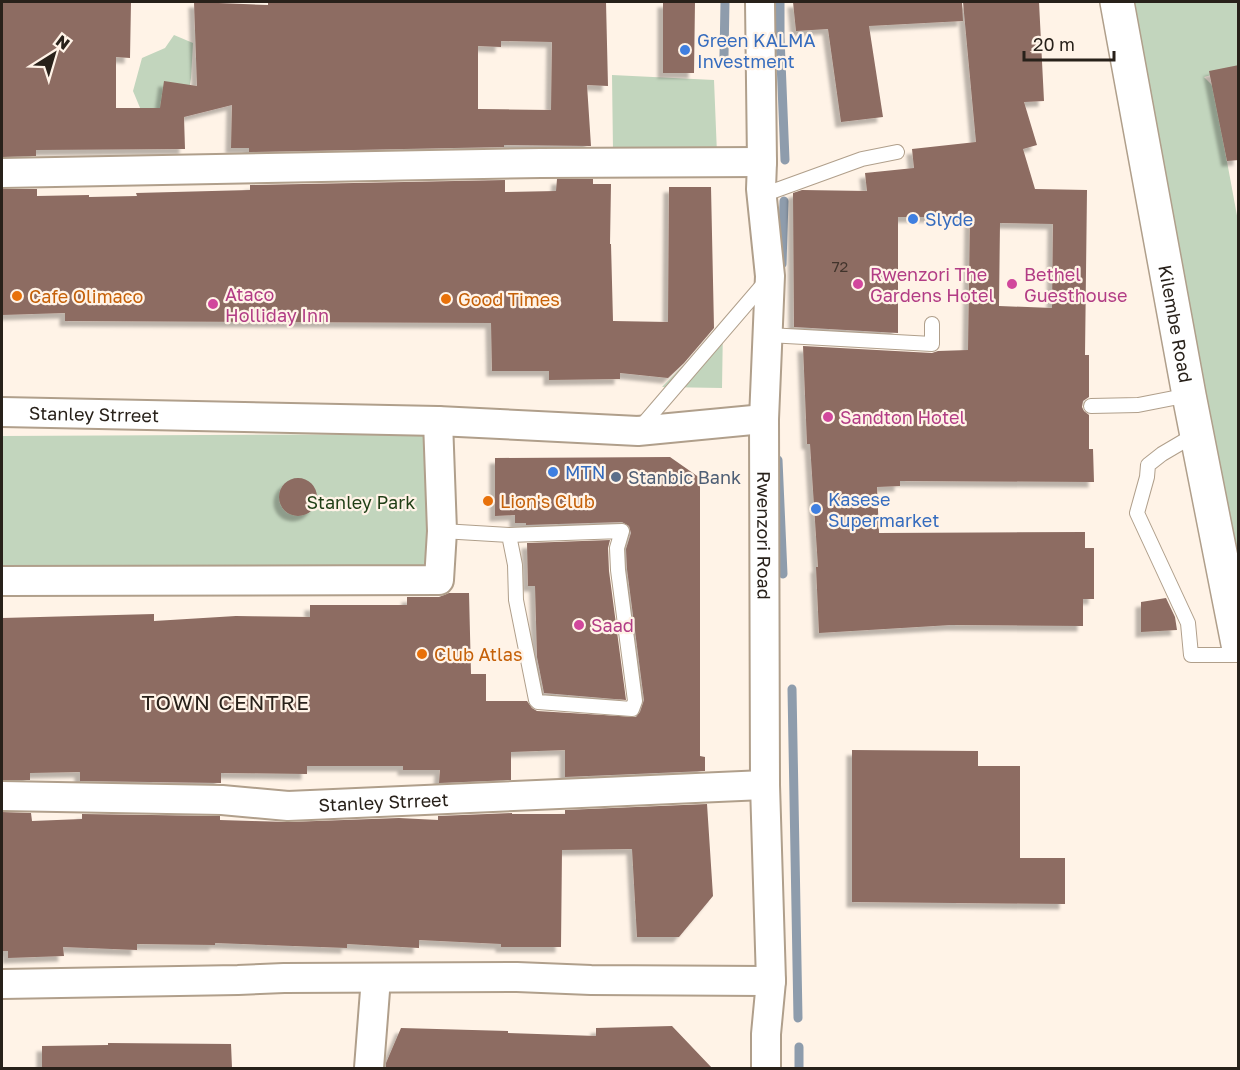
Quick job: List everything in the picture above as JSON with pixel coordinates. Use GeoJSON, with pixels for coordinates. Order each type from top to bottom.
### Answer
{"type":"FeatureCollection","features":[{"type":"Feature","properties":{"kind":"main road","name":"Kilembe Road"},"geometry":{"type":"LineString","coordinates":[[1117,2],[1189,395],[1239,644]]}},
{"type":"Feature","properties":{"kind":"street","name":"Rwenzori Road"},"geometry":{"type":"LineString","coordinates":[[760,2],[761,175],[770,276],[764,419],[765,785],[771,981],[766,1034],[766,1068]]}},
{"type":"Feature","properties":{"kind":"street"},"geometry":{"type":"LineString","coordinates":[[2,173],[541,163],[761,175]]}},
{"type":"Feature","properties":{"kind":"street","name":"Stanley Strreet"},"geometry":{"type":"LineString","coordinates":[[2,412],[438,421],[638,431],[764,419]]}},
{"type":"Feature","properties":{"kind":"street"},"geometry":{"type":"LineString","coordinates":[[2,581],[439,580],[442,531],[438,421]]}},
{"type":"Feature","properties":{"kind":"street","name":"Stanley Strreet"},"geometry":{"type":"LineString","coordinates":[[2,796],[222,800],[288,806],[765,785]]}},
{"type":"Feature","properties":{"kind":"street"},"geometry":{"type":"LineString","coordinates":[[2,984],[284,978],[517,977],[591,980],[771,981]]}},
{"type":"Feature","properties":{"kind":"street"},"geometry":{"type":"LineString","coordinates":[[369,1068],[375,978]]}},
{"type":"Feature","properties":{"kind":"lane"},"geometry":{"type":"LineString","coordinates":[[761,175],[771,192],[862,159],[897,152]]}},
{"type":"Feature","properties":{"kind":"lane"},"geometry":{"type":"LineString","coordinates":[[638,431],[770,276]]}},
{"type":"Feature","properties":{"kind":"lane"},"geometry":{"type":"LineString","coordinates":[[768,335],[932,344],[932,324]]}},
{"type":"Feature","properties":{"kind":"lane"},"geometry":{"type":"LineString","coordinates":[[1091,406],[1138,405],[1189,395]]}},
{"type":"Feature","properties":{"kind":"lane"},"geometry":{"type":"LineString","coordinates":[[1197,434],[1162,454],[1148,465],[1137,513],[1188,623],[1191,655],[1239,655]]}},
{"type":"Feature","properties":{"kind":"lane"},"geometry":{"type":"LineString","coordinates":[[442,531],[509,535],[622,531],[617,548],[618,570],[635,701],[632,709],[543,704],[536,700],[516,600],[515,565],[509,535]]}},
{"type":"Feature","properties":{"kind":"green space"},"geometry":{"type":"Polygon","coordinates":[[[1130,2],[1238,2],[1238,68],[1204,77],[1213,86],[1238,221],[1238,574],[1130,2]]]}},
{"type":"Feature","properties":{"kind":"green space"},"geometry":{"type":"Polygon","coordinates":[[[174,35],[193,43],[187,104],[143,115],[133,91],[142,58],[165,48],[174,35]]]}},
{"type":"Feature","properties":{"kind":"green space"},"geometry":{"type":"Polygon","coordinates":[[[612,75],[714,80],[717,154],[613,151],[612,75]]]}},
{"type":"Feature","properties":{"kind":"green space"},"geometry":{"type":"Polygon","coordinates":[[[723,325],[722,388],[662,387],[723,325]]]}},
{"type":"Feature","properties":{"kind":"green space","name":"Stanley Park"},"geometry":{"type":"Polygon","coordinates":[[[430,434],[430,571],[2,568],[2,436],[430,434]]]}},
{"type":"Feature","properties":{"kind":"building"},"geometry":{"type":"Polygon","coordinates":[[[2,2],[131,2],[130,58],[116,57],[116,108],[160,108],[164,81],[197,86],[194,2],[268,5],[268,2],[606,2],[608,86],[587,85],[591,146],[504,145],[504,147],[249,152],[249,148],[231,148],[232,105],[184,117],[185,149],[36,150],[36,156],[2,157],[2,2]],[[501,41],[501,47],[478,46],[478,109],[551,110],[552,42],[501,41]]]}},
{"type":"Feature","properties":{"kind":"building"},"geometry":{"type":"Polygon","coordinates":[[[663,2],[695,2],[694,73],[663,73],[663,2]]]}},
{"type":"Feature","properties":{"kind":"building"},"geometry":{"type":"Polygon","coordinates":[[[793,2],[962,2],[963,21],[869,26],[883,117],[841,122],[828,29],[796,31],[793,2]]]}},
{"type":"Feature","properties":{"kind":"building"},"geometry":{"type":"Polygon","coordinates":[[[963,2],[1039,2],[1044,101],[1024,102],[1037,145],[1023,149],[1035,189],[1087,190],[1085,355],[1089,355],[1089,397],[1083,401],[1082,407],[1089,415],[1089,449],[1093,449],[1094,482],[900,481],[900,486],[877,487],[879,533],[1085,532],[1085,548],[1094,548],[1094,599],[1083,599],[1083,626],[951,625],[819,633],[816,567],[818,567],[810,444],[807,444],[803,346],[932,353],[968,350],[970,217],[898,217],[898,333],[794,327],[793,193],[802,190],[867,191],[865,173],[914,168],[912,149],[976,142],[963,2]],[[1000,223],[999,306],[1052,308],[1053,224],[1000,223]]]}},
{"type":"Feature","properties":{"kind":"building"},"geometry":{"type":"Polygon","coordinates":[[[1239,65],[1239,160],[1227,161],[1209,71],[1239,65]]]}},
{"type":"Feature","properties":{"kind":"building"},"geometry":{"type":"Polygon","coordinates":[[[557,179],[593,179],[593,184],[611,184],[610,244],[613,321],[668,322],[669,187],[711,187],[714,328],[668,378],[620,373],[620,379],[549,380],[549,371],[492,371],[491,323],[65,321],[65,313],[2,315],[2,189],[37,189],[37,196],[89,195],[89,197],[137,196],[136,193],[250,190],[250,185],[505,180],[505,192],[556,191],[557,179]]]}},
{"type":"Feature","properties":{"kind":"building"},"geometry":{"type":"Polygon","coordinates":[[[670,457],[700,478],[700,756],[705,757],[705,771],[565,777],[565,750],[511,752],[511,780],[439,783],[440,770],[403,770],[403,766],[307,766],[307,774],[221,773],[221,783],[80,781],[80,772],[30,773],[30,780],[2,780],[2,618],[154,614],[154,621],[236,616],[310,617],[310,605],[407,605],[407,597],[439,597],[449,593],[469,593],[471,674],[486,674],[486,701],[527,701],[537,711],[636,717],[644,700],[627,569],[626,549],[631,533],[629,526],[622,522],[526,525],[526,523],[515,523],[515,515],[495,516],[495,458],[670,457]]]}},
{"type":"Feature","properties":{"kind":"building"},"geometry":{"type":"Polygon","coordinates":[[[298,478],[312,483],[317,497],[312,511],[298,516],[284,511],[279,497],[284,483],[298,478]]]}},
{"type":"Feature","properties":{"kind":"building"},"geometry":{"type":"Polygon","coordinates":[[[610,540],[609,571],[626,700],[544,693],[537,657],[535,586],[528,586],[527,543],[610,540]]]}},
{"type":"Feature","properties":{"kind":"building"},"geometry":{"type":"Polygon","coordinates":[[[1166,598],[1175,617],[1177,630],[1141,632],[1141,602],[1166,598]]]}},
{"type":"Feature","properties":{"kind":"building"},"geometry":{"type":"Polygon","coordinates":[[[852,750],[978,751],[978,766],[1020,766],[1020,858],[1065,858],[1065,904],[852,902],[852,750]]]}},
{"type":"Feature","properties":{"kind":"building"},"geometry":{"type":"Polygon","coordinates":[[[707,804],[713,896],[679,937],[637,937],[632,849],[562,850],[561,947],[501,947],[501,944],[419,940],[419,948],[347,944],[347,948],[215,943],[215,945],[137,944],[137,950],[63,947],[64,956],[8,958],[8,951],[2,951],[2,812],[31,813],[32,821],[82,819],[82,814],[220,816],[220,820],[289,822],[399,818],[438,820],[438,816],[512,813],[565,814],[565,810],[707,804]]]}},
{"type":"Feature","properties":{"kind":"building"},"geometry":{"type":"Polygon","coordinates":[[[672,1026],[712,1068],[386,1068],[401,1028],[596,1036],[596,1028],[672,1026]]]}},
{"type":"Feature","properties":{"kind":"building"},"geometry":{"type":"Polygon","coordinates":[[[108,1043],[231,1044],[232,1068],[42,1068],[42,1046],[108,1045],[108,1043]]]}},
{"type":"Feature","properties":{"kind":"waterway"},"geometry":{"type":"LineString","coordinates":[[724,56],[725,2]]}},
{"type":"Feature","properties":{"kind":"waterway"},"geometry":{"type":"LineString","coordinates":[[780,2],[785,160]]}},
{"type":"Feature","properties":{"kind":"waterway"},"geometry":{"type":"LineString","coordinates":[[782,264],[784,201]]}},
{"type":"Feature","properties":{"kind":"waterway"},"geometry":{"type":"LineString","coordinates":[[778,460],[783,574]]}},
{"type":"Feature","properties":{"kind":"waterway"},"geometry":{"type":"LineString","coordinates":[[792,689],[798,1018]]}},
{"type":"Feature","properties":{"kind":"waterway"},"geometry":{"type":"LineString","coordinates":[[799,1047],[799,1068]]}},
{"type":"Feature","properties":{"kind":"place","name":"Green KALMA Investment"},"geometry":{"type":"Point","coordinates":[685,50]}},
{"type":"Feature","properties":{"kind":"place","name":"Slyde"},"geometry":{"type":"Point","coordinates":[913,219]}},
{"type":"Feature","properties":{"kind":"place","name":"Rwenzori The Gardens Hotel"},"geometry":{"type":"Point","coordinates":[858,284]}},
{"type":"Feature","properties":{"kind":"place","name":"Bethel Guesthouse"},"geometry":{"type":"Point","coordinates":[1012,284]}},
{"type":"Feature","properties":{"kind":"place","name":"Cafe Olimaco"},"geometry":{"type":"Point","coordinates":[17,296]}},
{"type":"Feature","properties":{"kind":"place","name":"Good Times"},"geometry":{"type":"Point","coordinates":[446,299]}},
{"type":"Feature","properties":{"kind":"place","name":"Ataco Holliday Inn"},"geometry":{"type":"Point","coordinates":[213,304]}},
{"type":"Feature","properties":{"kind":"place","name":"Sandton Hotel"},"geometry":{"type":"Point","coordinates":[828,417]}},
{"type":"Feature","properties":{"kind":"place","name":"MTN"},"geometry":{"type":"Point","coordinates":[553,472]}},
{"type":"Feature","properties":{"kind":"place","name":"Stanbic Bank"},"geometry":{"type":"Point","coordinates":[616,477]}},
{"type":"Feature","properties":{"kind":"place","name":"Lion's Club"},"geometry":{"type":"Point","coordinates":[488,501]}},
{"type":"Feature","properties":{"kind":"place","name":"Kasese Supermarket"},"geometry":{"type":"Point","coordinates":[816,509]}},
{"type":"Feature","properties":{"kind":"place","name":"Saad"},"geometry":{"type":"Point","coordinates":[579,625]}},
{"type":"Feature","properties":{"kind":"place","name":"Club Atlas"},"geometry":{"type":"Point","coordinates":[422,654]}},
{"type":"Feature","properties":{"kind":"district","name":"TOWN CENTRE"},"geometry":{"type":"Point","coordinates":[226,702]}}]}
